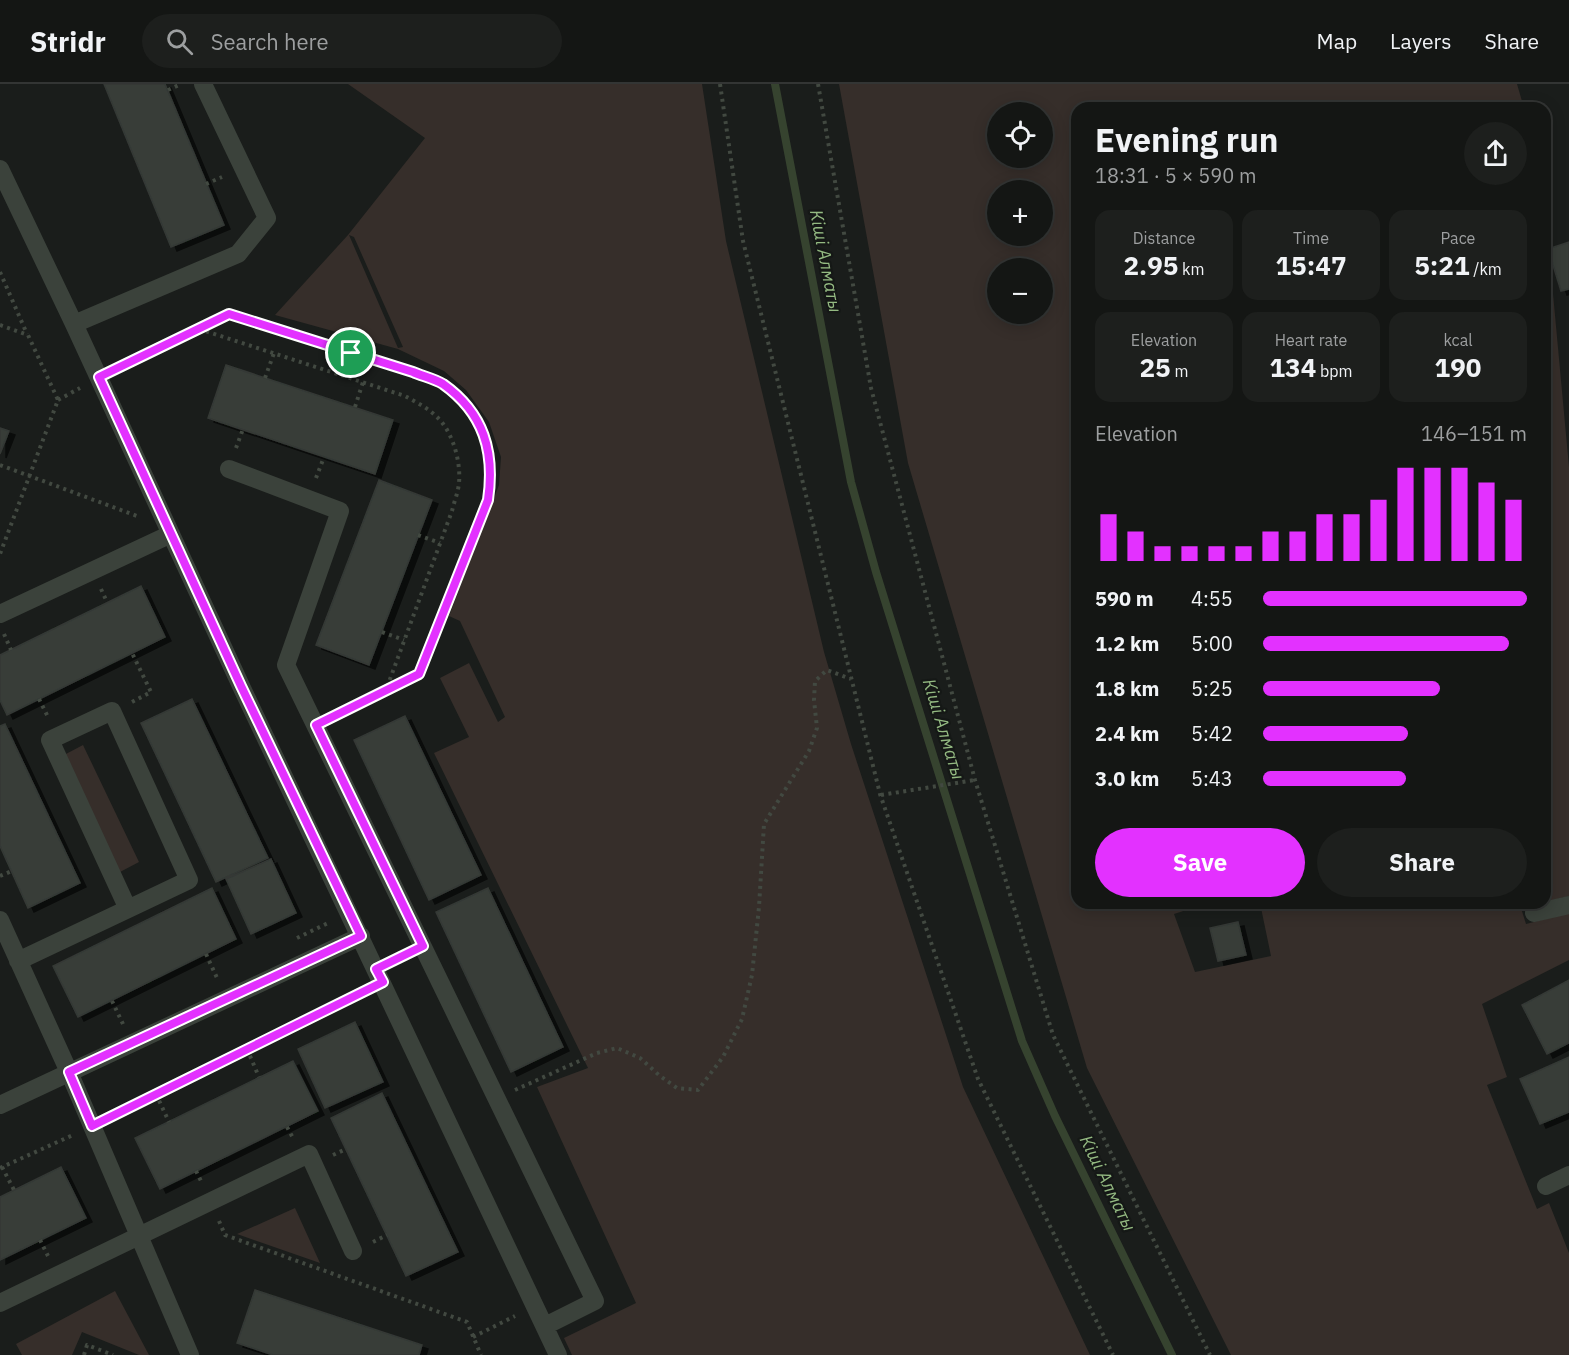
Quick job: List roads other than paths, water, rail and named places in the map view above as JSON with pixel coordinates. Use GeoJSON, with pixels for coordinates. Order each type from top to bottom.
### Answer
{"type":"FeatureCollection","features":[{"type":"Feature","properties":{"kind":"street"},"geometry":{"type":"LineString","coordinates":[[74,324],[238,254],[267,218],[202,84]]}},
{"type":"Feature","properties":{"kind":"street"},"geometry":{"type":"LineString","coordinates":[[0,170],[558,1355]]}},
{"type":"Feature","properties":{"kind":"street"},"geometry":{"type":"LineString","coordinates":[[229,469],[340,511],[286,665],[595,1301],[545,1326]]}},
{"type":"Feature","properties":{"kind":"street"},"geometry":{"type":"LineString","coordinates":[[0,614],[170,531]]}},
{"type":"Feature","properties":{"kind":"street"},"geometry":{"type":"LineString","coordinates":[[18,961],[128,909],[189,880],[112,711],[50,740],[128,909]]}},
{"type":"Feature","properties":{"kind":"street"},"geometry":{"type":"LineString","coordinates":[[1534,913],[1569,905]]}},
{"type":"Feature","properties":{"kind":"street"},"geometry":{"type":"LineString","coordinates":[[0,920],[69,1072],[190,1355]]}},
{"type":"Feature","properties":{"kind":"street"},"geometry":{"type":"LineString","coordinates":[[0,1105],[361,936]]}},
{"type":"Feature","properties":{"kind":"street"},"geometry":{"type":"LineString","coordinates":[[0,1303],[309,1154],[353,1251]]}},
{"type":"Feature","properties":{"kind":"street"},"geometry":{"type":"LineString","coordinates":[[1546,1186],[1569,1175]]}},
{"type":"Feature","properties":{"kind":"waterway","name":"Кіші Алматы"},"geometry":{"type":"LineString","coordinates":[[775,84],[851,482],[876,572],[1022,1041],[1055,1116],[1172,1355]]}}]}
